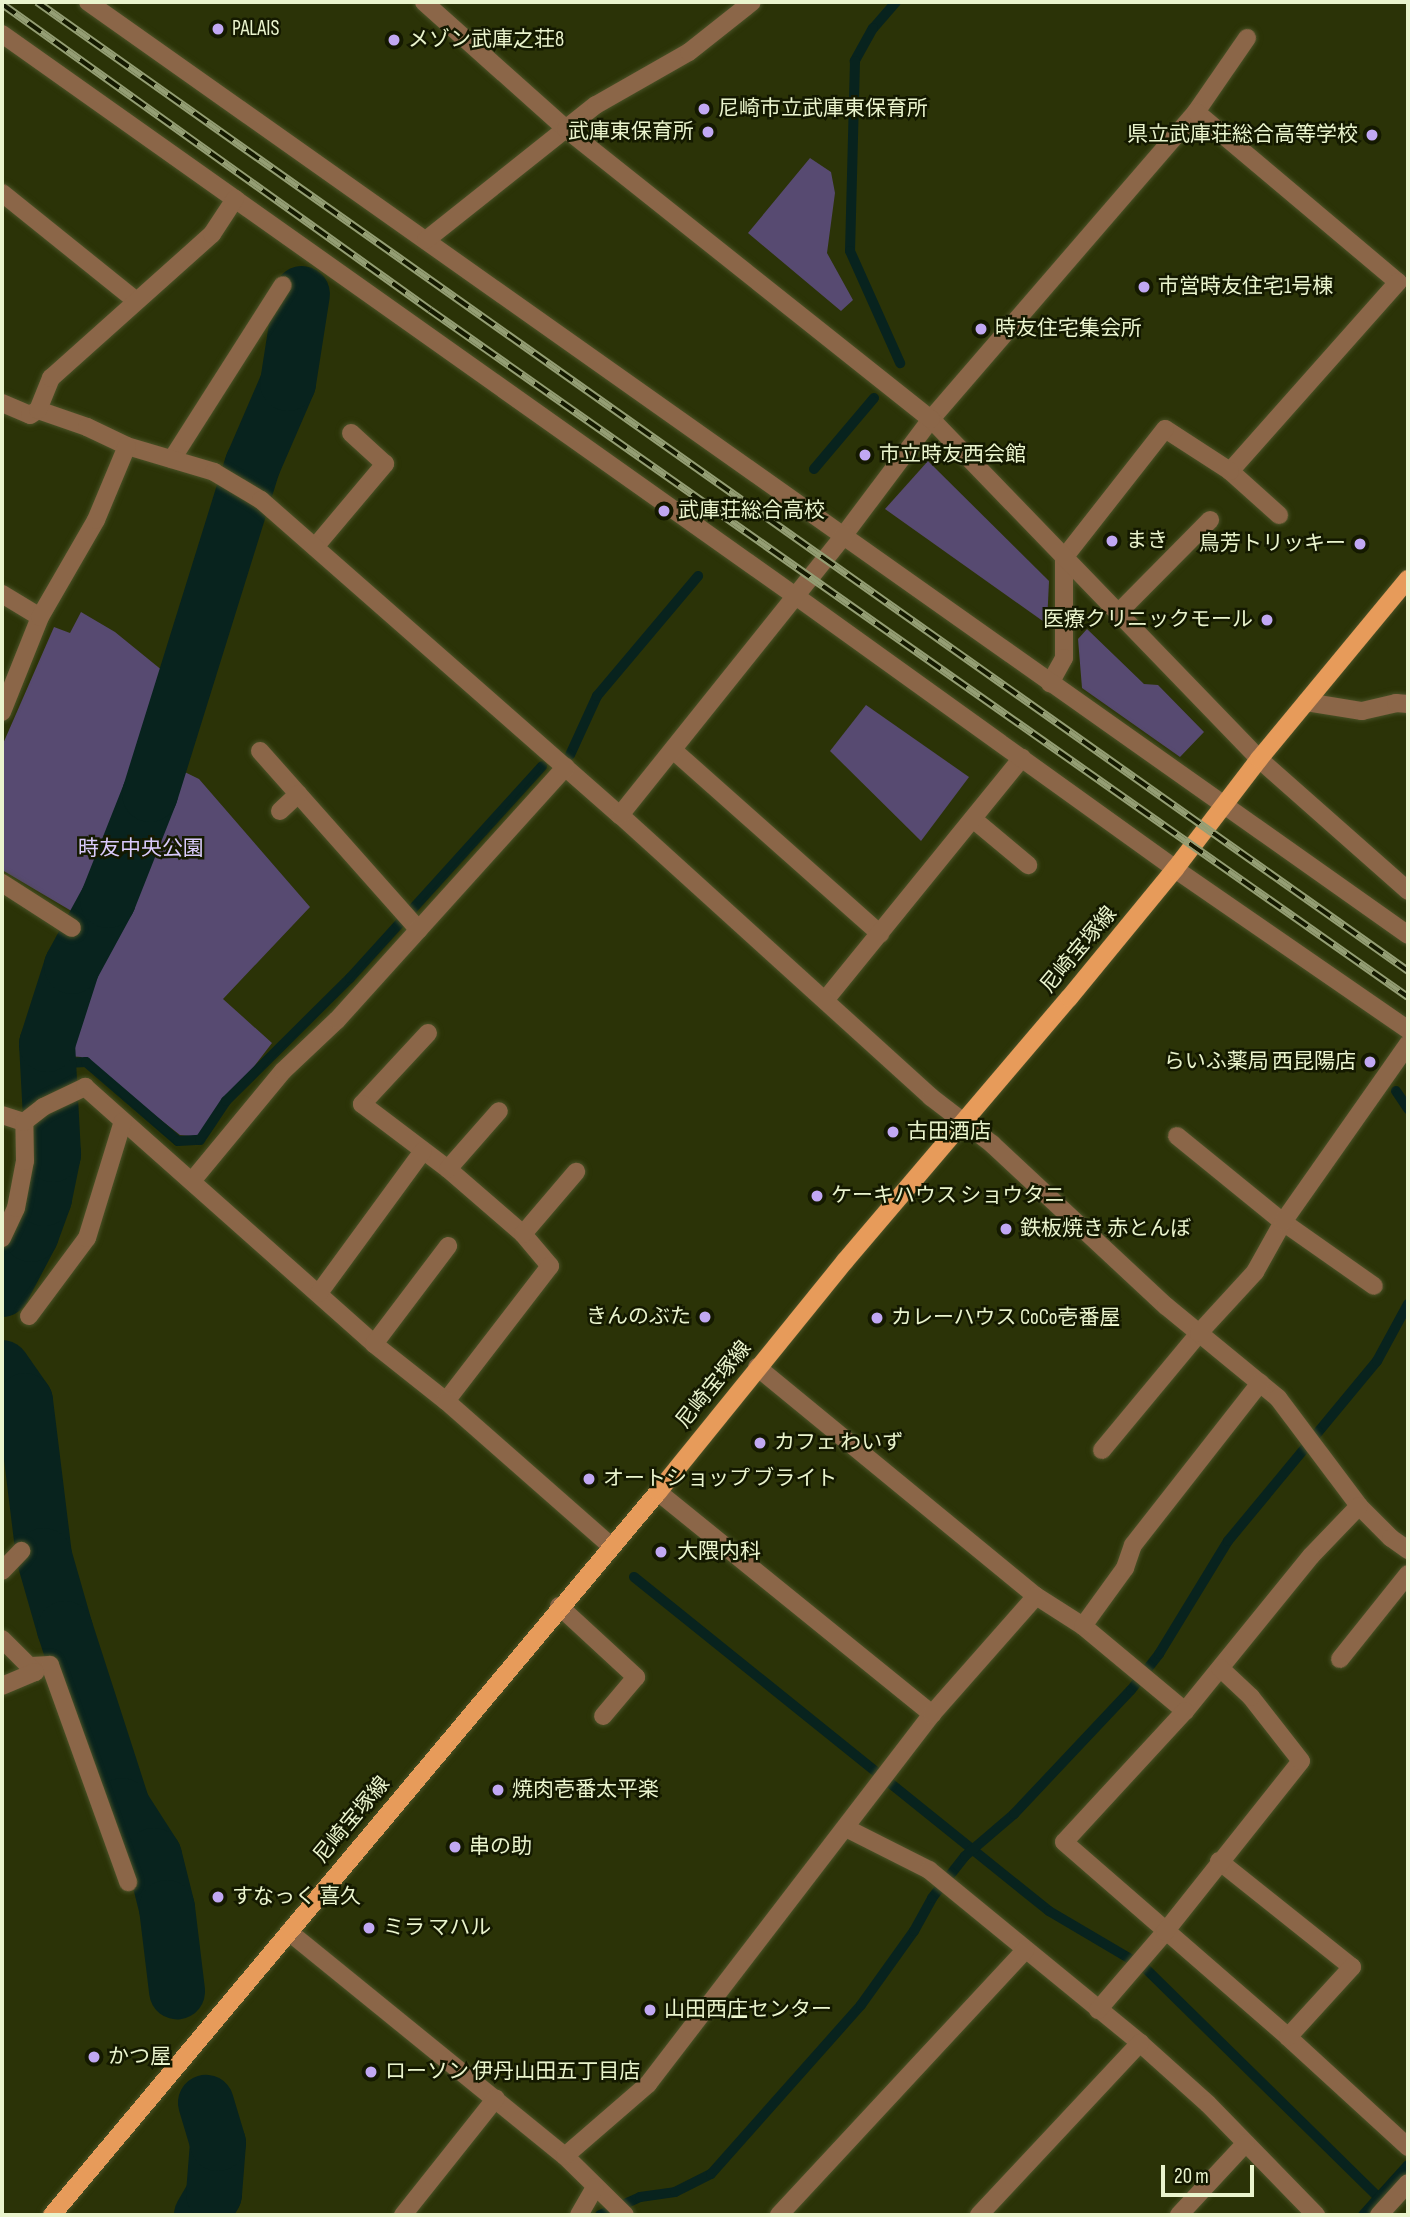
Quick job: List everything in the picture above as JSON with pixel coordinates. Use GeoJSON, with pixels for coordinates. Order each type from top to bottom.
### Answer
{"type":"FeatureCollection","features":[{"type":"Feature","properties":{"kind":"main road","name":"尼崎宝塚線"},"geometry":{"type":"LineString","coordinates":[[52,2215],[559,1606],[658,1492],[757,1367],[1175,869],[1259,760],[1408,579]]}},
{"type":"Feature","properties":{"kind":"street"},"geometry":{"type":"LineString","coordinates":[[88,2],[1408,935]]}},
{"type":"Feature","properties":{"kind":"street"},"geometry":{"type":"LineString","coordinates":[[424,2],[566,129],[931,419],[1259,760],[1408,891]]}},
{"type":"Feature","properties":{"kind":"street"},"geometry":{"type":"LineString","coordinates":[[426,240],[596,105],[689,52],[752,2]]}},
{"type":"Feature","properties":{"kind":"street"},"geometry":{"type":"LineString","coordinates":[[2,34],[797,597],[1175,869],[1408,1030]]}},
{"type":"Feature","properties":{"kind":"street"},"geometry":{"type":"LineString","coordinates":[[620,815],[797,597],[931,419],[1196,112],[1247,38]]}},
{"type":"Feature","properties":{"kind":"street"},"geometry":{"type":"LineString","coordinates":[[1196,112],[1398,282],[1230,471]]}},
{"type":"Feature","properties":{"kind":"street"},"geometry":{"type":"LineString","coordinates":[[2,192],[135,300]]}},
{"type":"Feature","properties":{"kind":"street"},"geometry":{"type":"LineString","coordinates":[[2,403],[30,415],[37,410],[51,378],[135,300],[212,234],[235,199]]}},
{"type":"Feature","properties":{"kind":"street"},"geometry":{"type":"LineString","coordinates":[[172,459],[283,285]]}},
{"type":"Feature","properties":{"kind":"street"},"geometry":{"type":"LineString","coordinates":[[37,410],[86,427],[127,446],[214,472],[261,500],[566,767],[962,1123],[992,1144],[1199,1333],[1278,1398],[1359,1506],[1391,1538],[1408,1550]]}},
{"type":"Feature","properties":{"kind":"street"},"geometry":{"type":"LineString","coordinates":[[1050,683],[1065,658],[1064,558],[1166,429],[1230,471],[1279,515]]}},
{"type":"Feature","properties":{"kind":"street"},"geometry":{"type":"LineString","coordinates":[[315,547],[385,464],[351,433]]}},
{"type":"Feature","properties":{"kind":"street"},"geometry":{"type":"LineString","coordinates":[[2,712],[40,617],[96,520],[127,446]]}},
{"type":"Feature","properties":{"kind":"street"},"geometry":{"type":"LineString","coordinates":[[1118,613],[1210,520]]}},
{"type":"Feature","properties":{"kind":"street"},"geometry":{"type":"LineString","coordinates":[[2,594],[40,617]]}},
{"type":"Feature","properties":{"kind":"street"},"geometry":{"type":"LineString","coordinates":[[1306,702],[1362,710],[1396,703],[1408,704]]}},
{"type":"Feature","properties":{"kind":"street"},"geometry":{"type":"LineString","coordinates":[[673,750],[880,934]]}},
{"type":"Feature","properties":{"kind":"street"},"geometry":{"type":"LineString","coordinates":[[260,751],[419,930]]}},
{"type":"Feature","properties":{"kind":"street"},"geometry":{"type":"LineString","coordinates":[[826,999],[1022,758]]}},
{"type":"Feature","properties":{"kind":"street"},"geometry":{"type":"LineString","coordinates":[[192,1181],[283,1071],[337,1020],[566,767]]}},
{"type":"Feature","properties":{"kind":"street"},"geometry":{"type":"LineString","coordinates":[[280,811],[298,794]]}},
{"type":"Feature","properties":{"kind":"street"},"geometry":{"type":"LineString","coordinates":[[973,819],[1028,865]]}},
{"type":"Feature","properties":{"kind":"street"},"geometry":{"type":"LineString","coordinates":[[2,883],[72,928]]}},
{"type":"Feature","properties":{"kind":"street"},"geometry":{"type":"LineString","coordinates":[[428,1033],[362,1104],[447,1169],[523,1234],[550,1266],[446,1401]]}},
{"type":"Feature","properties":{"kind":"street"},"geometry":{"type":"LineString","coordinates":[[1102,1450],[1199,1333],[1255,1272],[1283,1222],[1408,1044]]}},
{"type":"Feature","properties":{"kind":"street"},"geometry":{"type":"LineString","coordinates":[[24,1122],[43,1107],[85,1087],[374,1344],[446,1401],[611,1546]]}},
{"type":"Feature","properties":{"kind":"street"},"geometry":{"type":"LineString","coordinates":[[447,1169],[499,1111]]}},
{"type":"Feature","properties":{"kind":"street"},"geometry":{"type":"LineString","coordinates":[[2,1115],[24,1122]]}},
{"type":"Feature","properties":{"kind":"street"},"geometry":{"type":"LineString","coordinates":[[29,1316],[87,1238],[123,1121]]}},
{"type":"Feature","properties":{"kind":"street"},"geometry":{"type":"LineString","coordinates":[[2,1238],[16,1208],[25,1161],[24,1122]]}},
{"type":"Feature","properties":{"kind":"street"},"geometry":{"type":"LineString","coordinates":[[1177,1136],[1283,1222],[1374,1286]]}},
{"type":"Feature","properties":{"kind":"street"},"geometry":{"type":"LineString","coordinates":[[319,1293],[423,1150]]}},
{"type":"Feature","properties":{"kind":"street"},"geometry":{"type":"LineString","coordinates":[[523,1234],[576,1172]]}},
{"type":"Feature","properties":{"kind":"street"},"geometry":{"type":"LineString","coordinates":[[374,1344],[448,1246]]}},
{"type":"Feature","properties":{"kind":"street"},"geometry":{"type":"LineString","coordinates":[[757,1367],[1036,1596],[1083,1626],[1185,1711]]}},
{"type":"Feature","properties":{"kind":"street"},"geometry":{"type":"LineString","coordinates":[[1083,1626],[1125,1569],[1133,1545],[1260,1383]]}},
{"type":"Feature","properties":{"kind":"street"},"geometry":{"type":"LineString","coordinates":[[658,1492],[932,1714]]}},
{"type":"Feature","properties":{"kind":"street"},"geometry":{"type":"LineString","coordinates":[[1359,1506],[1311,1556],[1185,1711],[1064,1842],[1288,2036],[1408,2147]]}},
{"type":"Feature","properties":{"kind":"street"},"geometry":{"type":"LineString","coordinates":[[2,1571],[20,1551]]}},
{"type":"Feature","properties":{"kind":"street"},"geometry":{"type":"LineString","coordinates":[[1340,1659],[1408,1574]]}},
{"type":"Feature","properties":{"kind":"street"},"geometry":{"type":"LineString","coordinates":[[565,2156],[648,2084],[932,1714],[1036,1596]]}},
{"type":"Feature","properties":{"kind":"street"},"geometry":{"type":"LineString","coordinates":[[559,1606],[636,1677],[603,1716]]}},
{"type":"Feature","properties":{"kind":"street"},"geometry":{"type":"LineString","coordinates":[[2,1639],[35,1672],[2,1686]]}},
{"type":"Feature","properties":{"kind":"street"},"geometry":{"type":"LineString","coordinates":[[31,1666],[50,1665],[128,1882]]}},
{"type":"Feature","properties":{"kind":"street"},"geometry":{"type":"LineString","coordinates":[[1098,2010],[1165,1932],[1301,1761],[1251,1697],[1220,1668]]}},
{"type":"Feature","properties":{"kind":"street"},"geometry":{"type":"LineString","coordinates":[[846,1828],[929,1870],[1140,2043],[1208,2104],[1316,2215]]}},
{"type":"Feature","properties":{"kind":"street"},"geometry":{"type":"LineString","coordinates":[[1219,1861],[1352,1967],[1288,2036]]}},
{"type":"Feature","properties":{"kind":"street"},"geometry":{"type":"LineString","coordinates":[[289,1932],[565,2156],[625,2215]]}},
{"type":"Feature","properties":{"kind":"street"},"geometry":{"type":"LineString","coordinates":[[779,2215],[1025,1950]]}},
{"type":"Feature","properties":{"kind":"street"},"geometry":{"type":"LineString","coordinates":[[979,2215],[1140,2043]]}},
{"type":"Feature","properties":{"kind":"street"},"geometry":{"type":"LineString","coordinates":[[403,2215],[496,2098]]}},
{"type":"Feature","properties":{"kind":"street"},"geometry":{"type":"LineString","coordinates":[[1179,2215],[1246,2143]]}},
{"type":"Feature","properties":{"kind":"street"},"geometry":{"type":"LineString","coordinates":[[1379,2215],[1408,2183]]}},
{"type":"Feature","properties":{"kind":"street"},"geometry":{"type":"LineString","coordinates":[[579,2215],[594,2187]]}},
{"type":"Feature","properties":{"kind":"green space"},"geometry":{"type":"Polygon","coordinates":[[[810,158],[831,172],[835,193],[827,253],[853,300],[841,311],[748,233],[810,158]]]}},
{"type":"Feature","properties":{"kind":"green space"},"geometry":{"type":"Polygon","coordinates":[[[928,461],[1049,581],[1047,624],[885,509],[928,461]]]}},
{"type":"Feature","properties":{"kind":"green space","name":"時友中央公園"},"geometry":{"type":"Polygon","coordinates":[[[81,612],[115,632],[174,680],[152,756],[199,779],[310,907],[223,999],[272,1043],[200,1137],[180,1135],[81,1057],[57,1055],[83,974],[107,932],[2,870],[2,746],[54,627],[70,633],[81,612]]]}},
{"type":"Feature","properties":{"kind":"green space"},"geometry":{"type":"Polygon","coordinates":[[[1087,629],[1144,684],[1158,685],[1204,732],[1180,757],[1082,688],[1078,639],[1087,629]]]}},
{"type":"Feature","properties":{"kind":"green space"},"geometry":{"type":"Polygon","coordinates":[[[866,705],[969,777],[921,841],[830,751],[866,705]]]}},
{"type":"Feature","properties":{"kind":"waterway"},"geometry":{"type":"LineString","coordinates":[[896,2],[873,28],[855,61],[850,251],[900,363]]}},
{"type":"Feature","properties":{"kind":"waterway"},"geometry":{"type":"LineString","coordinates":[[2,1289],[31,1234],[44,1198],[53,1154],[47,1044],[72,966],[108,900],[150,794],[253,464],[288,383],[302,294]]}},
{"type":"Feature","properties":{"kind":"waterway"},"geometry":{"type":"LineString","coordinates":[[814,469],[874,398]]}},
{"type":"Feature","properties":{"kind":"waterway"},"geometry":{"type":"LineString","coordinates":[[570,755],[597,696],[698,576]]}},
{"type":"Feature","properties":{"kind":"waterway"},"geometry":{"type":"LineString","coordinates":[[46,1064],[86,1062],[178,1141],[200,1140],[226,1101],[350,978],[542,766]]}},
{"type":"Feature","properties":{"kind":"waterway"},"geometry":{"type":"LineString","coordinates":[[1396,1091],[1408,1109]]}},
{"type":"Feature","properties":{"kind":"waterway"},"geometry":{"type":"LineString","coordinates":[[600,2215],[640,2197],[675,2192],[711,2174],[861,2005],[914,1931],[932,1898],[965,1856],[1014,1814],[1131,1690],[1159,1654],[1228,1541],[1377,1361],[1408,1304]]}},
{"type":"Feature","properties":{"kind":"waterway"},"geometry":{"type":"LineString","coordinates":[[2,1368],[25,1401],[44,1556],[65,1629],[122,1806],[154,1856],[167,1908],[177,1991]]}},
{"type":"Feature","properties":{"kind":"waterway"},"geometry":{"type":"LineString","coordinates":[[634,1577],[1049,1911],[1144,1967],[1379,2198]]}},
{"type":"Feature","properties":{"kind":"waterway"},"geometry":{"type":"LineString","coordinates":[[202,2215],[214,2194],[218,2143],[206,2103]]}},
{"type":"Feature","properties":{"kind":"waterway"},"geometry":{"type":"LineString","coordinates":[[1363,2215],[1408,2165]]}},
{"type":"Feature","properties":{"kind":"railway"},"geometry":{"type":"LineString","coordinates":[[37,2],[1408,971]]}},
{"type":"Feature","properties":{"kind":"railway"},"geometry":{"type":"LineString","coordinates":[[2,4],[430,310],[1408,997]]}},
{"type":"Feature","properties":{"kind":"place","name":"PALAIS"},"geometry":{"type":"Point","coordinates":[218,29]}},
{"type":"Feature","properties":{"kind":"place","name":"メゾン武庫之荘8"},"geometry":{"type":"Point","coordinates":[394,40]}},
{"type":"Feature","properties":{"kind":"place","name":"尼崎市立武庫東保育所"},"geometry":{"type":"Point","coordinates":[704,109]}},
{"type":"Feature","properties":{"kind":"place","name":"武庫東保育所"},"geometry":{"type":"Point","coordinates":[708,132]}},
{"type":"Feature","properties":{"kind":"place","name":"県立武庫荘総合高等学校"},"geometry":{"type":"Point","coordinates":[1372,135]}},
{"type":"Feature","properties":{"kind":"place","name":"市営時友住宅1号棟"},"geometry":{"type":"Point","coordinates":[1144,287]}},
{"type":"Feature","properties":{"kind":"place","name":"時友住宅集会所"},"geometry":{"type":"Point","coordinates":[981,329]}},
{"type":"Feature","properties":{"kind":"place","name":"市立時友西会館"},"geometry":{"type":"Point","coordinates":[865,455]}},
{"type":"Feature","properties":{"kind":"place","name":"武庫荘総合高校"},"geometry":{"type":"Point","coordinates":[664,511]}},
{"type":"Feature","properties":{"kind":"place","name":"まき"},"geometry":{"type":"Point","coordinates":[1112,541]}},
{"type":"Feature","properties":{"kind":"place","name":"鳥芳トリッキー"},"geometry":{"type":"Point","coordinates":[1360,544]}},
{"type":"Feature","properties":{"kind":"place","name":"医療クリニックモール"},"geometry":{"type":"Point","coordinates":[1267,620]}},
{"type":"Feature","properties":{"kind":"place","name":"らいふ薬局 西昆陽店"},"geometry":{"type":"Point","coordinates":[1370,1062]}},
{"type":"Feature","properties":{"kind":"place","name":"古田酒店"},"geometry":{"type":"Point","coordinates":[893,1132]}},
{"type":"Feature","properties":{"kind":"place","name":"ケーキハウス ショウタニ"},"geometry":{"type":"Point","coordinates":[817,1196]}},
{"type":"Feature","properties":{"kind":"place","name":"鉄板焼き 赤とんぼ"},"geometry":{"type":"Point","coordinates":[1006,1229]}},
{"type":"Feature","properties":{"kind":"place","name":"きんのぶた"},"geometry":{"type":"Point","coordinates":[705,1317]}},
{"type":"Feature","properties":{"kind":"place","name":"カレーハウス CoCo壱番屋"},"geometry":{"type":"Point","coordinates":[877,1318]}},
{"type":"Feature","properties":{"kind":"place","name":"カフェ わいず"},"geometry":{"type":"Point","coordinates":[760,1443]}},
{"type":"Feature","properties":{"kind":"place","name":"オートショップ ブライト"},"geometry":{"type":"Point","coordinates":[589,1479]}},
{"type":"Feature","properties":{"kind":"place","name":"大隈内科"},"geometry":{"type":"Point","coordinates":[661,1552]}},
{"type":"Feature","properties":{"kind":"place","name":"焼肉壱番太平楽"},"geometry":{"type":"Point","coordinates":[498,1790]}},
{"type":"Feature","properties":{"kind":"place","name":"串の助"},"geometry":{"type":"Point","coordinates":[455,1847]}},
{"type":"Feature","properties":{"kind":"place","name":"すなっく 喜久"},"geometry":{"type":"Point","coordinates":[218,1897]}},
{"type":"Feature","properties":{"kind":"place","name":"ミラ マハル"},"geometry":{"type":"Point","coordinates":[369,1928]}},
{"type":"Feature","properties":{"kind":"place","name":"山田西庄センター"},"geometry":{"type":"Point","coordinates":[650,2010]}},
{"type":"Feature","properties":{"kind":"place","name":"かつ屋"},"geometry":{"type":"Point","coordinates":[94,2057]}},
{"type":"Feature","properties":{"kind":"place","name":"ローソン 伊丹山田五丁目店"},"geometry":{"type":"Point","coordinates":[371,2072]}}]}
